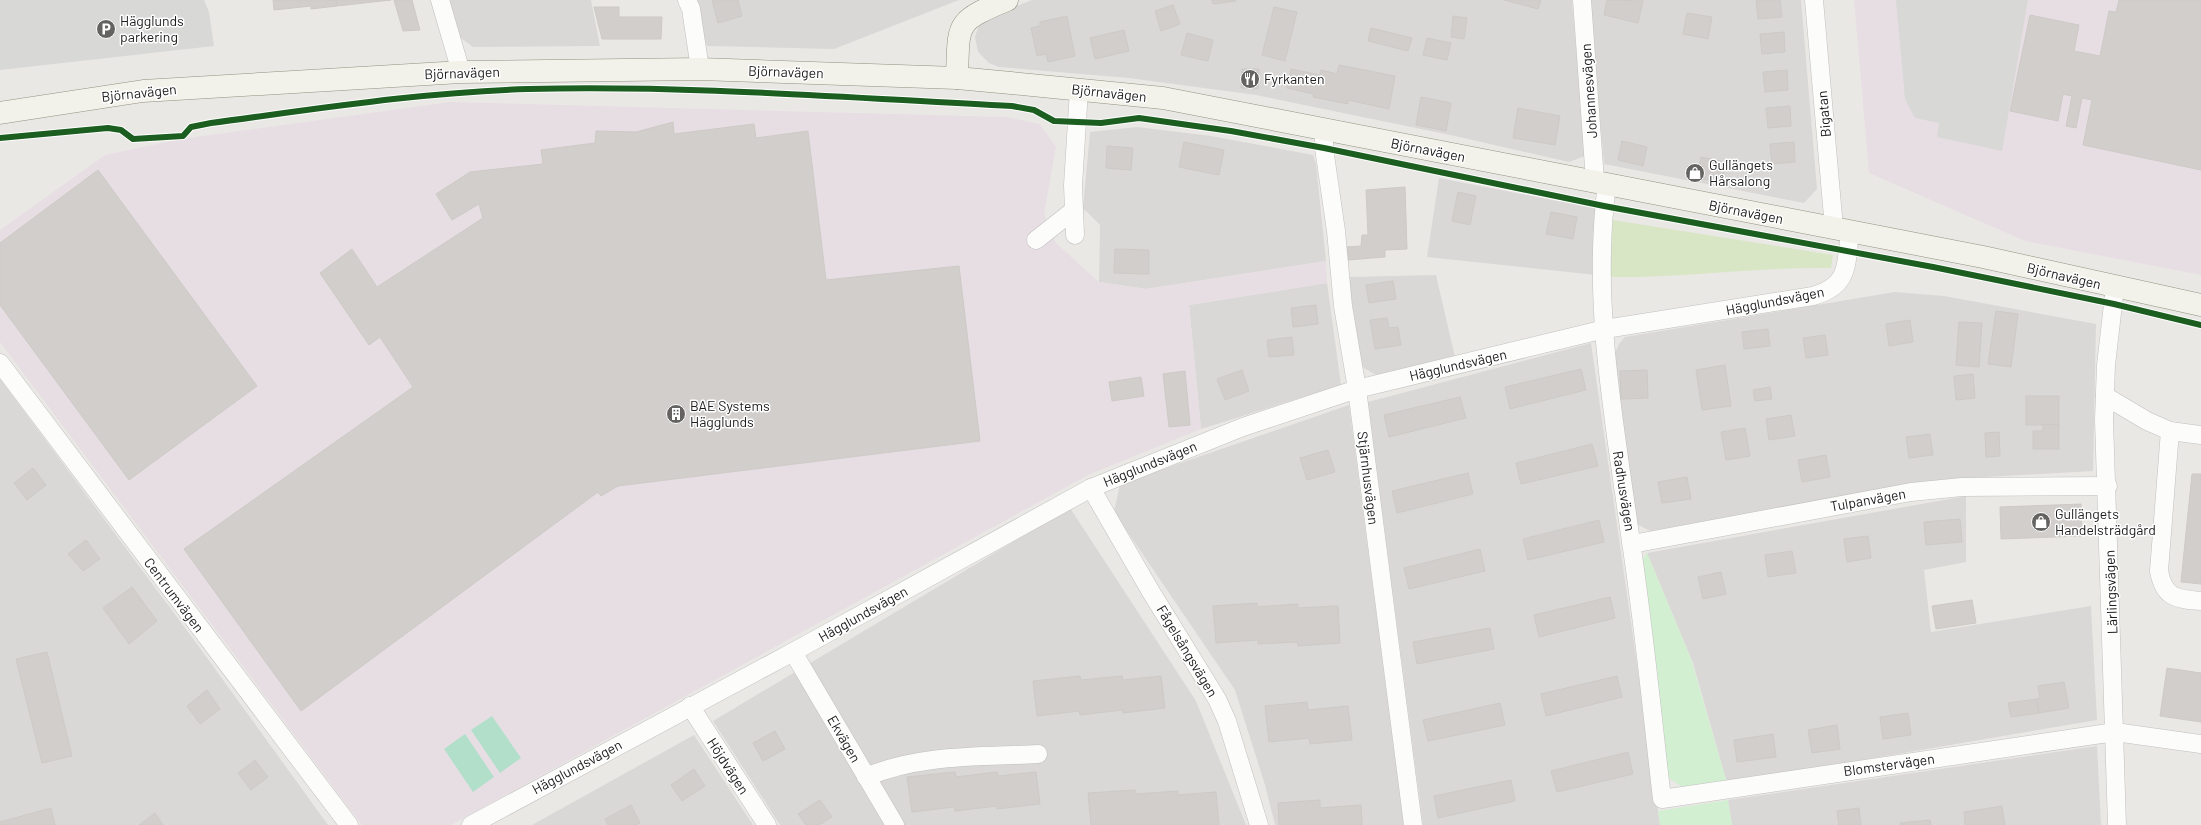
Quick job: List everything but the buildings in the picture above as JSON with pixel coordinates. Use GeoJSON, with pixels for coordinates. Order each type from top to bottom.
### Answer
{"type":"FeatureCollection","features":[{"type":"Feature","properties":{"kind":"main road"},"geometry":{"type":"LineString","coordinates":[[957,78],[959,37],[961,28],[978,12],[1007,0]]}},
{"type":"Feature","properties":{"kind":"main road","name":"Björnavägen"},"geometry":{"type":"LineString","coordinates":[[0,113],[143,91],[461,72],[700,69],[957,78],[1163,98],[1324,131],[1601,182],[1983,257],[2201,305]]}},
{"type":"Feature","properties":{"kind":"street"},"geometry":{"type":"LineString","coordinates":[[440,0],[461,72]]}},
{"type":"Feature","properties":{"kind":"street"},"geometry":{"type":"LineString","coordinates":[[687,0],[691,10],[700,69]]}},
{"type":"Feature","properties":{"kind":"street","name":"Johannesvägen"},"geometry":{"type":"LineString","coordinates":[[1582,0],[1601,182]]}},
{"type":"Feature","properties":{"kind":"street","name":"Bigatan"},"geometry":{"type":"LineString","coordinates":[[1814,0],[1842,230]]}},
{"type":"Feature","properties":{"kind":"street"},"geometry":{"type":"LineString","coordinates":[[1074,235],[1073,185],[1079,90]]}},
{"type":"Feature","properties":{"kind":"street","name":"Stjärnhusvägen"},"geometry":{"type":"LineString","coordinates":[[1324,131],[1324,148],[1336,231],[1343,306],[1357,389],[1413,825]]}},
{"type":"Feature","properties":{"kind":"street","name":"Radhusvägen"},"geometry":{"type":"LineString","coordinates":[[1601,182],[1604,206],[1602,275],[1612,408],[1632,544],[1662,798]]}},
{"type":"Feature","properties":{"kind":"street"},"geometry":{"type":"LineString","coordinates":[[1036,240],[1074,210]]}},
{"type":"Feature","properties":{"kind":"street","name":"Hägglundsvägen"},"geometry":{"type":"LineString","coordinates":[[471,825],[793,652],[1091,488],[1243,427],[1357,389],[1605,329],[1828,292],[1841,279],[1845,268],[1842,230]]}},
{"type":"Feature","properties":{"kind":"street","name":"Lärlingsvägen"},"geometry":{"type":"LineString","coordinates":[[2115,287],[2106,365],[2104,420],[2108,486],[2117,825]]}},
{"type":"Feature","properties":{"kind":"street","name":"Centrumvägen"},"geometry":{"type":"LineString","coordinates":[[0,363],[349,825]]}},
{"type":"Feature","properties":{"kind":"street"},"geometry":{"type":"LineString","coordinates":[[2105,396],[2147,421],[2170,431],[2201,435]]}},
{"type":"Feature","properties":{"kind":"street"},"geometry":{"type":"LineString","coordinates":[[2170,431],[2159,571],[2163,587],[2168,594],[2176,598],[2201,601]]}},
{"type":"Feature","properties":{"kind":"street","name":"Tulpanvägen"},"geometry":{"type":"LineString","coordinates":[[1632,544],[1911,492],[1962,487],[2108,486]]}},
{"type":"Feature","properties":{"kind":"street","name":"Fågelsångsvägen"},"geometry":{"type":"LineString","coordinates":[[1091,488],[1151,592],[1217,700],[1227,721],[1259,825]]}},
{"type":"Feature","properties":{"kind":"street","name":"Ekvägen"},"geometry":{"type":"LineString","coordinates":[[793,652],[895,825]]}},
{"type":"Feature","properties":{"kind":"street","name":"Höjdvägen"},"geometry":{"type":"LineString","coordinates":[[690,706],[767,825]]}},
{"type":"Feature","properties":{"kind":"street","name":"Blomstervägen"},"geometry":{"type":"LineString","coordinates":[[1662,798],[2115,732],[2201,744]]}},
{"type":"Feature","properties":{"kind":"street"},"geometry":{"type":"LineString","coordinates":[[866,777],[885,769],[942,758],[1038,754]]}},
{"type":"Feature","properties":{"kind":"shaded area","name":"Hägglunds parkering"},"geometry":{"type":"Polygon","coordinates":[[[0,0],[204,0],[209,12],[214,46],[0,70],[0,0]]]}},
{"type":"Feature","properties":{"kind":"shaded area"},"geometry":{"type":"Polygon","coordinates":[[[447,0],[591,0],[600,46],[473,47],[458,36],[447,0]]]}},
{"type":"Feature","properties":{"kind":"shaded area"},"geometry":{"type":"Polygon","coordinates":[[[693,0],[959,0],[834,49],[707,46],[693,0]]]}},
{"type":"Feature","properties":{"kind":"shaded area"},"geometry":{"type":"Polygon","coordinates":[[[1032,0],[1572,0],[1585,156],[1569,162],[1455,136],[1256,95],[1129,78],[999,67],[989,63],[978,52],[975,37],[979,25],[988,17],[1032,0]]]}},
{"type":"Feature","properties":{"kind":"shaded area"},"geometry":{"type":"Polygon","coordinates":[[[1589,0],[1801,0],[1817,189],[1804,203],[1604,164],[1589,0]]]}},
{"type":"Feature","properties":{"kind":"shaded area"},"geometry":{"type":"Polygon","coordinates":[[[1854,0],[2201,0],[2201,275],[2025,241],[1869,173],[1854,0]]]}},
{"type":"Feature","properties":{"kind":"shaded area"},"geometry":{"type":"Polygon","coordinates":[[[1896,0],[2028,0],[2002,151],[1937,137],[1939,123],[1915,118],[1905,99],[1896,0]]]}},
{"type":"Feature","properties":{"kind":"shaded area"},"geometry":{"type":"Polygon","coordinates":[[[450,102],[1006,117],[1040,124],[1056,147],[1044,214],[1056,243],[1099,282],[1146,289],[1326,261],[1327,283],[1189,305],[1201,429],[1088,475],[451,825],[362,825],[0,342],[0,230],[105,155],[181,139],[450,102]]]}},
{"type":"Feature","properties":{"kind":"shaded area"},"geometry":{"type":"Polygon","coordinates":[[[1137,127],[1211,136],[1313,155],[1316,164],[1326,261],[1146,289],[1099,282],[1100,225],[1083,208],[1090,132],[1137,127]]]}},
{"type":"Feature","properties":{"kind":"shaded area"},"geometry":{"type":"Polygon","coordinates":[[[1439,178],[1598,209],[1596,275],[1427,257],[1439,178]]]}},
{"type":"Feature","properties":{"kind":"shaded area"},"geometry":{"type":"Polygon","coordinates":[[[1436,275],[1455,357],[1376,375],[1359,365],[1348,277],[1436,275]]]}},
{"type":"Feature","properties":{"kind":"shaded area"},"geometry":{"type":"Polygon","coordinates":[[[1327,283],[1341,385],[1201,429],[1189,305],[1327,283]]]}},
{"type":"Feature","properties":{"kind":"shaded area"},"geometry":{"type":"Polygon","coordinates":[[[1895,292],[1944,296],[2096,324],[2093,471],[1949,479],[1650,531],[1633,522],[1614,355],[1619,344],[1625,337],[1895,292]]]}},
{"type":"Feature","properties":{"kind":"shaded area"},"geometry":{"type":"Polygon","coordinates":[[[1591,343],[1660,825],[1423,825],[1368,402],[1591,343]]]}},
{"type":"Feature","properties":{"kind":"shaded area"},"geometry":{"type":"Polygon","coordinates":[[[0,379],[197,644],[328,825],[0,825],[0,379]]]}},
{"type":"Feature","properties":{"kind":"shaded area"},"geometry":{"type":"Polygon","coordinates":[[[1349,405],[1404,825],[1275,825],[1265,785],[1235,690],[1114,512],[1120,484],[1349,405]]]}},
{"type":"Feature","properties":{"kind":"shaded area"},"geometry":{"type":"Polygon","coordinates":[[[1966,496],[1966,562],[1924,570],[1931,632],[2091,606],[2097,720],[1727,783],[1693,663],[1647,553],[1966,496]]]}},
{"type":"Feature","properties":{"kind":"shaded area"},"geometry":{"type":"Polygon","coordinates":[[[1070,508],[1196,701],[1246,825],[780,825],[713,721],[1070,508]]]}},
{"type":"Feature","properties":{"kind":"shaded area"},"geometry":{"type":"Polygon","coordinates":[[[694,735],[753,825],[532,825],[694,735]]]}},
{"type":"Feature","properties":{"kind":"shaded area"},"geometry":{"type":"Polygon","coordinates":[[[2097,746],[2101,825],[1732,825],[1728,800],[2097,746]]]}},
{"type":"Feature","properties":{"kind":"green space"},"geometry":{"type":"Polygon","coordinates":[[[1613,220],[1833,255],[1831,268],[1776,269],[1664,276],[1609,277],[1613,220]]]}},
{"type":"Feature","properties":{"kind":"green space"},"geometry":{"type":"Polygon","coordinates":[[[1647,553],[1691,659],[1727,783],[1687,790],[1666,776],[1640,563],[1647,553]]]}},
{"type":"Feature","properties":{"kind":"green space"},"geometry":{"type":"Polygon","coordinates":[[[492,716],[521,758],[500,773],[471,730],[492,716]]]}},
{"type":"Feature","properties":{"kind":"green space"},"geometry":{"type":"Polygon","coordinates":[[[465,734],[494,777],[473,792],[444,749],[465,734]]]}},
{"type":"Feature","properties":{"kind":"green space"},"geometry":{"type":"Polygon","coordinates":[[[1728,800],[1732,825],[1660,825],[1658,811],[1728,800]]]}},
{"type":"Feature","properties":{"kind":"cycle path"},"geometry":{"type":"LineString","coordinates":[[0,138],[108,128],[121,130],[133,139],[183,136],[191,127],[290,112],[409,97],[528,89],[588,88],[709,91],[1012,106],[1034,110],[1054,121],[1101,123],[1139,118],[1231,131],[1324,148],[1604,206],[1933,267],[2114,304],[2201,325]]}},
{"type":"Feature","properties":{"kind":"place","name":"Hägglunds parkering"},"geometry":{"type":"Point","coordinates":[106,29]}},
{"type":"Feature","properties":{"kind":"place","name":"Fyrkanten"},"geometry":{"type":"Point","coordinates":[1250,79]}},
{"type":"Feature","properties":{"kind":"place","name":"Gullängets Hårsalong"},"geometry":{"type":"Point","coordinates":[1695,173]}},
{"type":"Feature","properties":{"kind":"place","name":"BAE Systems Hägglunds"},"geometry":{"type":"Point","coordinates":[676,414]}},
{"type":"Feature","properties":{"kind":"place","name":"Gullängets Handelsträdgård"},"geometry":{"type":"Point","coordinates":[2041,522]}}]}
